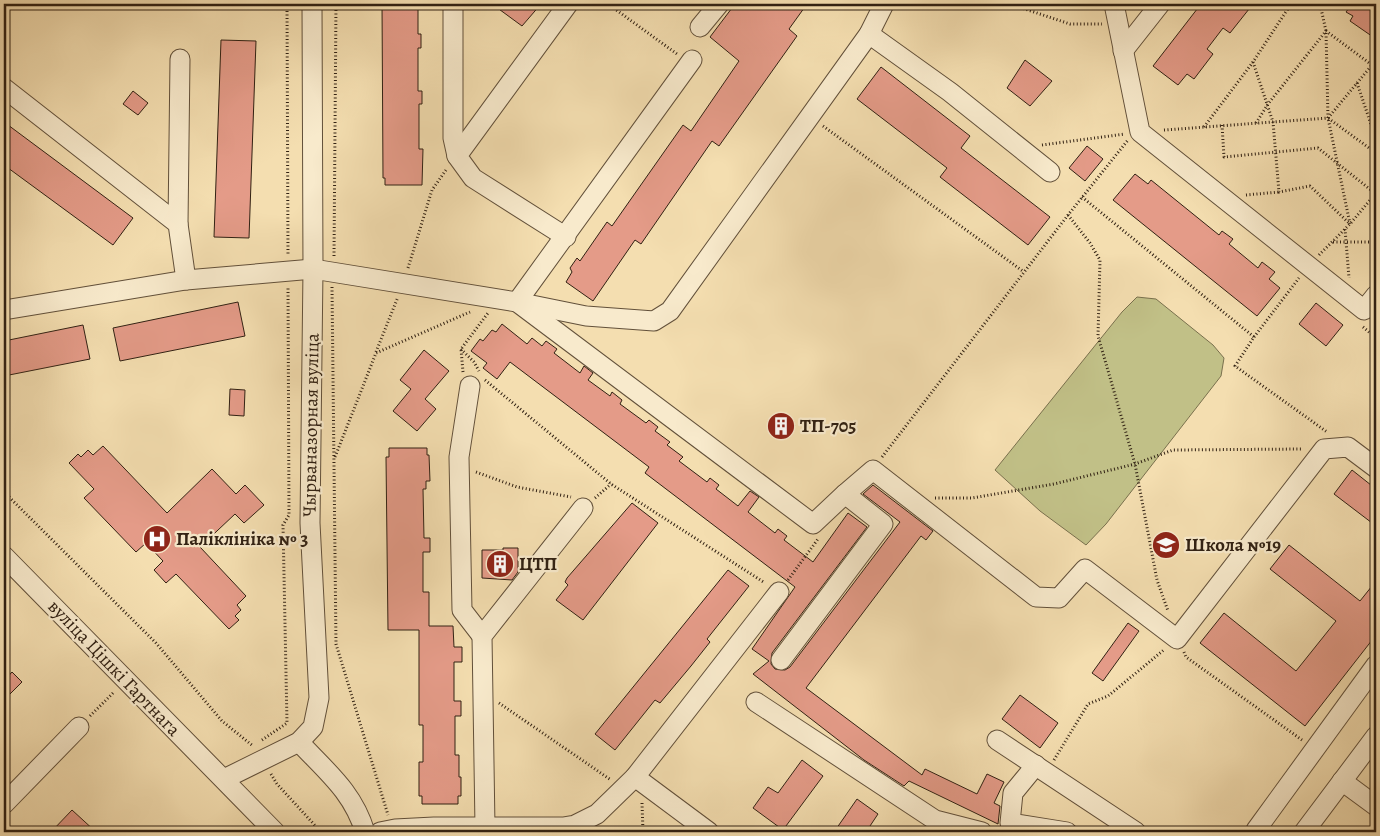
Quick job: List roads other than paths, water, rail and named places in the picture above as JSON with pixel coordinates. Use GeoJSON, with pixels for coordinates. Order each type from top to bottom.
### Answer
{"type":"FeatureCollection","features":[{"type":"Feature","properties":{"kind":"street","name":"Чырваназорная вуліца"},"geometry":{"type":"LineString","coordinates":[[224,780],[258,753],[299,742],[312,727],[318,698],[310,523],[313,269],[312,4]]}},
{"type":"Feature","properties":{"kind":"street"},"geometry":{"type":"LineString","coordinates":[[453,4],[454,138],[457,156],[473,178],[566,236]]}},
{"type":"Feature","properties":{"kind":"street"},"geometry":{"type":"LineString","coordinates":[[457,156],[568,4]]}},
{"type":"Feature","properties":{"kind":"street"},"geometry":{"type":"LineString","coordinates":[[700,27],[718,4]]}},
{"type":"Feature","properties":{"kind":"street"},"geometry":{"type":"LineString","coordinates":[[4,310],[186,280],[313,269],[508,300],[586,316],[654,321],[670,311],[869,34],[884,4]]}},
{"type":"Feature","properties":{"kind":"street"},"geometry":{"type":"LineString","coordinates":[[1114,4],[1140,132],[1364,310],[1376,295]]}},
{"type":"Feature","properties":{"kind":"street"},"geometry":{"type":"LineString","coordinates":[[1123,51],[1160,4]]}},
{"type":"Feature","properties":{"kind":"street"},"geometry":{"type":"LineString","coordinates":[[869,34],[950,92],[1050,172]]}},
{"type":"Feature","properties":{"kind":"street"},"geometry":{"type":"LineString","coordinates":[[180,59],[178,224],[186,280]]}},
{"type":"Feature","properties":{"kind":"street"},"geometry":{"type":"LineString","coordinates":[[508,300],[566,236],[691,61]]}},
{"type":"Feature","properties":{"kind":"street"},"geometry":{"type":"LineString","coordinates":[[4,88],[178,224]]}},
{"type":"Feature","properties":{"kind":"street"},"geometry":{"type":"LineString","coordinates":[[508,300],[813,524],[873,470],[1036,597],[1060,598],[1085,569],[1177,639],[1324,449],[1348,447],[1376,468]]}},
{"type":"Feature","properties":{"kind":"street"},"geometry":{"type":"LineString","coordinates":[[470,386],[459,466],[462,610],[482,636],[485,827]]}},
{"type":"Feature","properties":{"kind":"street"},"geometry":{"type":"LineString","coordinates":[[781,660],[883,524],[845,494]]}},
{"type":"Feature","properties":{"kind":"street"},"geometry":{"type":"LineString","coordinates":[[482,636],[578,503]]}},
{"type":"Feature","properties":{"kind":"street","name":"вуліца Цішкі Гартнага"},"geometry":{"type":"LineString","coordinates":[[4,556],[224,780]]}},
{"type":"Feature","properties":{"kind":"street"},"geometry":{"type":"LineString","coordinates":[[388,831],[485,827],[563,830],[597,814],[634,782],[779,592]]}},
{"type":"Feature","properties":{"kind":"street"},"geometry":{"type":"LineString","coordinates":[[1256,830],[1376,665]]}},
{"type":"Feature","properties":{"kind":"street"},"geometry":{"type":"LineString","coordinates":[[756,702],[931,826],[982,832]]}},
{"type":"Feature","properties":{"kind":"street"},"geometry":{"type":"LineString","coordinates":[[4,804],[79,727]]}},
{"type":"Feature","properties":{"kind":"street"},"geometry":{"type":"LineString","coordinates":[[1310,830],[1342,781],[1376,736]]}},
{"type":"Feature","properties":{"kind":"street"},"geometry":{"type":"LineString","coordinates":[[997,740],[1136,832]]}},
{"type":"Feature","properties":{"kind":"street"},"geometry":{"type":"LineString","coordinates":[[299,742],[349,795],[360,816],[365,832]]}},
{"type":"Feature","properties":{"kind":"street"},"geometry":{"type":"LineString","coordinates":[[1041,768],[1013,793],[1004,827],[1067,832]]}},
{"type":"Feature","properties":{"kind":"street"},"geometry":{"type":"LineString","coordinates":[[224,780],[275,832]]}},
{"type":"Feature","properties":{"kind":"street"},"geometry":{"type":"LineString","coordinates":[[1342,781],[1376,806]]}},
{"type":"Feature","properties":{"kind":"street"},"geometry":{"type":"LineString","coordinates":[[634,782],[708,832]]}},
{"type":"Feature","properties":{"kind":"place","name":"ТП-705"},"geometry":{"type":"Point","coordinates":[781,426]}},
{"type":"Feature","properties":{"kind":"place","name":"Паліклініка № 3"},"geometry":{"type":"Point","coordinates":[157,539]}},
{"type":"Feature","properties":{"kind":"place","name":"Школа №19"},"geometry":{"type":"Point","coordinates":[1166,545]}},
{"type":"Feature","properties":{"kind":"place","name":"ЦТП"},"geometry":{"type":"Point","coordinates":[500,564]}}]}
